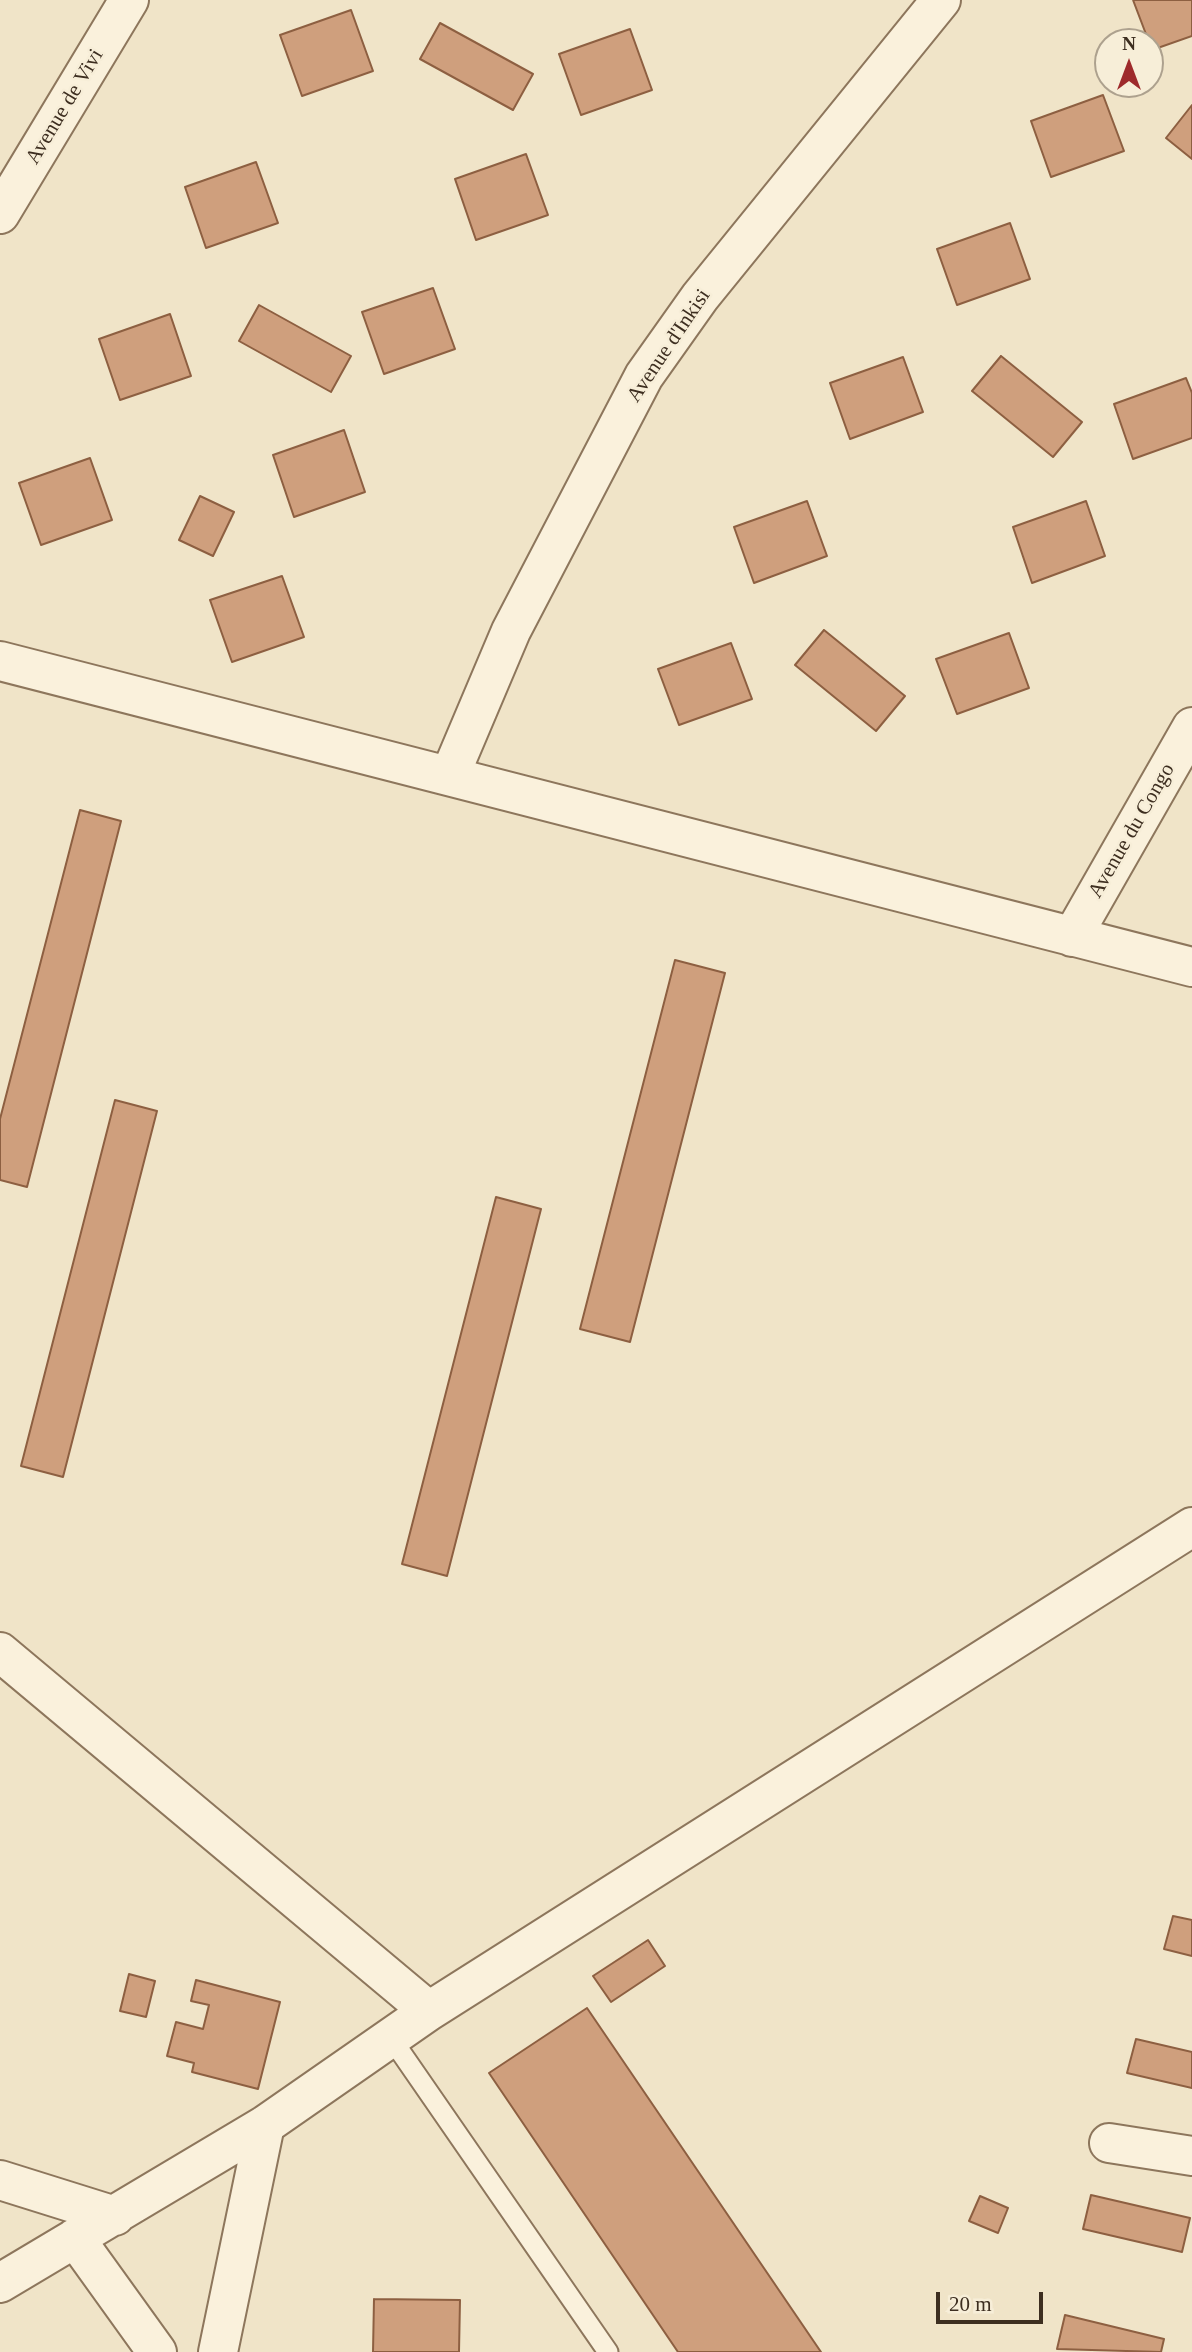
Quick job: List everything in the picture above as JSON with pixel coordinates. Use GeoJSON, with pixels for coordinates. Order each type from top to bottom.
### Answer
{"type":"FeatureCollection","features":[{"type":"Feature","properties":{"kind":"street","name":"Avenue de Vivi"},"geometry":{"type":"LineString","coordinates":[[0,214],[129,0]]}},
{"type":"Feature","properties":{"kind":"street","name":"Avenue d'Inkisi"},"geometry":{"type":"LineString","coordinates":[[450,775],[511,631],[644,376],[700,297],[941,0]]}},
{"type":"Feature","properties":{"kind":"street"},"geometry":{"type":"LineString","coordinates":[[0,661],[1192,967]]}},
{"type":"Feature","properties":{"kind":"street","name":"Avenue du Congo"},"geometry":{"type":"LineString","coordinates":[[1072,937],[1192,727]]}},
{"type":"Feature","properties":{"kind":"street"},"geometry":{"type":"LineString","coordinates":[[0,2283],[265,2125],[429,2011],[1192,1527]]}},
{"type":"Feature","properties":{"kind":"street"},"geometry":{"type":"LineString","coordinates":[[0,1652],[429,2011]]}},
{"type":"Feature","properties":{"kind":"street"},"geometry":{"type":"LineString","coordinates":[[218,2352],[265,2125]]}},
{"type":"Feature","properties":{"kind":"street"},"geometry":{"type":"LineString","coordinates":[[1110,2143],[1192,2156]]}},
{"type":"Feature","properties":{"kind":"street"},"geometry":{"type":"LineString","coordinates":[[0,2180],[116,2216]]}},
{"type":"Feature","properties":{"kind":"street"},"geometry":{"type":"LineString","coordinates":[[75,2238],[157,2352]]}},
{"type":"Feature","properties":{"kind":"lane"},"geometry":{"type":"LineString","coordinates":[[391,2038],[608,2352]]}},
{"type":"Feature","properties":{"kind":"building"},"geometry":{"type":"Polygon","coordinates":[[[1133,0],[1192,0],[1192,36],[1164,46],[1164,28],[1144,28],[1133,0]]]}},
{"type":"Feature","properties":{"kind":"building"},"geometry":{"type":"Polygon","coordinates":[[[351,10],[373,71],[302,96],[280,35],[351,10]]]}},
{"type":"Feature","properties":{"kind":"building"},"geometry":{"type":"Polygon","coordinates":[[[440,23],[533,74],[513,110],[420,59],[440,23]]]}},
{"type":"Feature","properties":{"kind":"building"},"geometry":{"type":"Polygon","coordinates":[[[630,29],[652,90],[581,115],[559,54],[630,29]]]}},
{"type":"Feature","properties":{"kind":"building"},"geometry":{"type":"Polygon","coordinates":[[[1095,98],[1104,98],[1124,151],[1051,177],[1031,121],[1095,98]]]}},
{"type":"Feature","properties":{"kind":"building"},"geometry":{"type":"Polygon","coordinates":[[[1192,105],[1192,159],[1166,138],[1192,105]]]}},
{"type":"Feature","properties":{"kind":"building"},"geometry":{"type":"Polygon","coordinates":[[[526,154],[548,215],[476,240],[455,179],[526,154]]]}},
{"type":"Feature","properties":{"kind":"building"},"geometry":{"type":"Polygon","coordinates":[[[256,162],[278,223],[206,248],[185,187],[256,162]]]}},
{"type":"Feature","properties":{"kind":"building"},"geometry":{"type":"Polygon","coordinates":[[[1010,223],[1030,279],[957,305],[937,249],[1010,223]]]}},
{"type":"Feature","properties":{"kind":"building"},"geometry":{"type":"Polygon","coordinates":[[[433,288],[455,349],[384,374],[362,312],[433,288]]]}},
{"type":"Feature","properties":{"kind":"building"},"geometry":{"type":"Polygon","coordinates":[[[259,305],[351,356],[331,392],[239,341],[259,305]]]}},
{"type":"Feature","properties":{"kind":"building"},"geometry":{"type":"Polygon","coordinates":[[[170,314],[191,376],[120,400],[99,339],[170,314]]]}},
{"type":"Feature","properties":{"kind":"building"},"geometry":{"type":"Polygon","coordinates":[[[1001,356],[1082,422],[1053,457],[972,391],[1001,356]]]}},
{"type":"Feature","properties":{"kind":"building"},"geometry":{"type":"Polygon","coordinates":[[[903,357],[923,412],[850,439],[830,383],[903,357]]]}},
{"type":"Feature","properties":{"kind":"building"},"geometry":{"type":"Polygon","coordinates":[[[1186,378],[1192,393],[1192,438],[1133,459],[1114,404],[1186,378]]]}},
{"type":"Feature","properties":{"kind":"building"},"geometry":{"type":"Polygon","coordinates":[[[344,430],[365,492],[294,517],[273,455],[344,430]]]}},
{"type":"Feature","properties":{"kind":"building"},"geometry":{"type":"Polygon","coordinates":[[[90,458],[112,520],[41,545],[19,483],[90,458]]]}},
{"type":"Feature","properties":{"kind":"building"},"geometry":{"type":"Polygon","coordinates":[[[200,496],[234,512],[213,556],[179,540],[200,496]]]}},
{"type":"Feature","properties":{"kind":"building"},"geometry":{"type":"Polygon","coordinates":[[[807,501],[827,556],[754,583],[734,527],[807,501]]]}},
{"type":"Feature","properties":{"kind":"building"},"geometry":{"type":"Polygon","coordinates":[[[1086,501],[1105,556],[1032,583],[1013,527],[1086,501]]]}},
{"type":"Feature","properties":{"kind":"building"},"geometry":{"type":"Polygon","coordinates":[[[282,576],[304,637],[232,662],[210,600],[282,576]]]}},
{"type":"Feature","properties":{"kind":"building"},"geometry":{"type":"Polygon","coordinates":[[[824,630],[905,696],[876,731],[795,665],[824,630]]]}},
{"type":"Feature","properties":{"kind":"building"},"geometry":{"type":"Polygon","coordinates":[[[1009,633],[1029,688],[957,714],[936,659],[1009,633]]]}},
{"type":"Feature","properties":{"kind":"building"},"geometry":{"type":"Polygon","coordinates":[[[731,643],[752,699],[679,725],[658,669],[731,643]]]}},
{"type":"Feature","properties":{"kind":"building"},"geometry":{"type":"Polygon","coordinates":[[[80,810],[121,821],[27,1187],[0,1180],[0,1119],[80,810]]]}},
{"type":"Feature","properties":{"kind":"building"},"geometry":{"type":"Polygon","coordinates":[[[675,960],[725,973],[630,1342],[580,1329],[675,960]]]}},
{"type":"Feature","properties":{"kind":"building"},"geometry":{"type":"Polygon","coordinates":[[[115,1100],[157,1111],[63,1477],[21,1466],[115,1100]]]}},
{"type":"Feature","properties":{"kind":"building"},"geometry":{"type":"Polygon","coordinates":[[[496,1197],[541,1209],[447,1576],[402,1564],[496,1197]]]}},
{"type":"Feature","properties":{"kind":"building"},"geometry":{"type":"Polygon","coordinates":[[[1173,1916],[1192,1920],[1192,1956],[1164,1949],[1173,1916]]]}},
{"type":"Feature","properties":{"kind":"building"},"geometry":{"type":"Polygon","coordinates":[[[648,1940],[665,1966],[611,2002],[593,1976],[648,1940]]]}},
{"type":"Feature","properties":{"kind":"building"},"geometry":{"type":"Polygon","coordinates":[[[129,1974],[155,1981],[146,2017],[120,2011],[129,1974]]]}},
{"type":"Feature","properties":{"kind":"building"},"geometry":{"type":"Polygon","coordinates":[[[196,1980],[280,2002],[258,2089],[192,2072],[194,2063],[167,2056],[176,2022],[203,2029],[209,2005],[191,2001],[196,1980]]]}},
{"type":"Feature","properties":{"kind":"building"},"geometry":{"type":"Polygon","coordinates":[[[587,2008],[821,2352],[678,2352],[489,2073],[587,2008]]]}},
{"type":"Feature","properties":{"kind":"building"},"geometry":{"type":"Polygon","coordinates":[[[1136,2039],[1192,2052],[1192,2088],[1127,2073],[1136,2039]]]}},
{"type":"Feature","properties":{"kind":"building"},"geometry":{"type":"Polygon","coordinates":[[[1091,2195],[1190,2218],[1182,2252],[1083,2229],[1091,2195]]]}},
{"type":"Feature","properties":{"kind":"building"},"geometry":{"type":"Polygon","coordinates":[[[980,2196],[1008,2208],[998,2233],[969,2221],[980,2196]]]}},
{"type":"Feature","properties":{"kind":"building"},"geometry":{"type":"Polygon","coordinates":[[[374,2299],[460,2300],[459,2352],[373,2352],[374,2299]]]}},
{"type":"Feature","properties":{"kind":"building"},"geometry":{"type":"Polygon","coordinates":[[[1065,2315],[1164,2339],[1161,2352],[1057,2349],[1065,2315]]]}}]}
